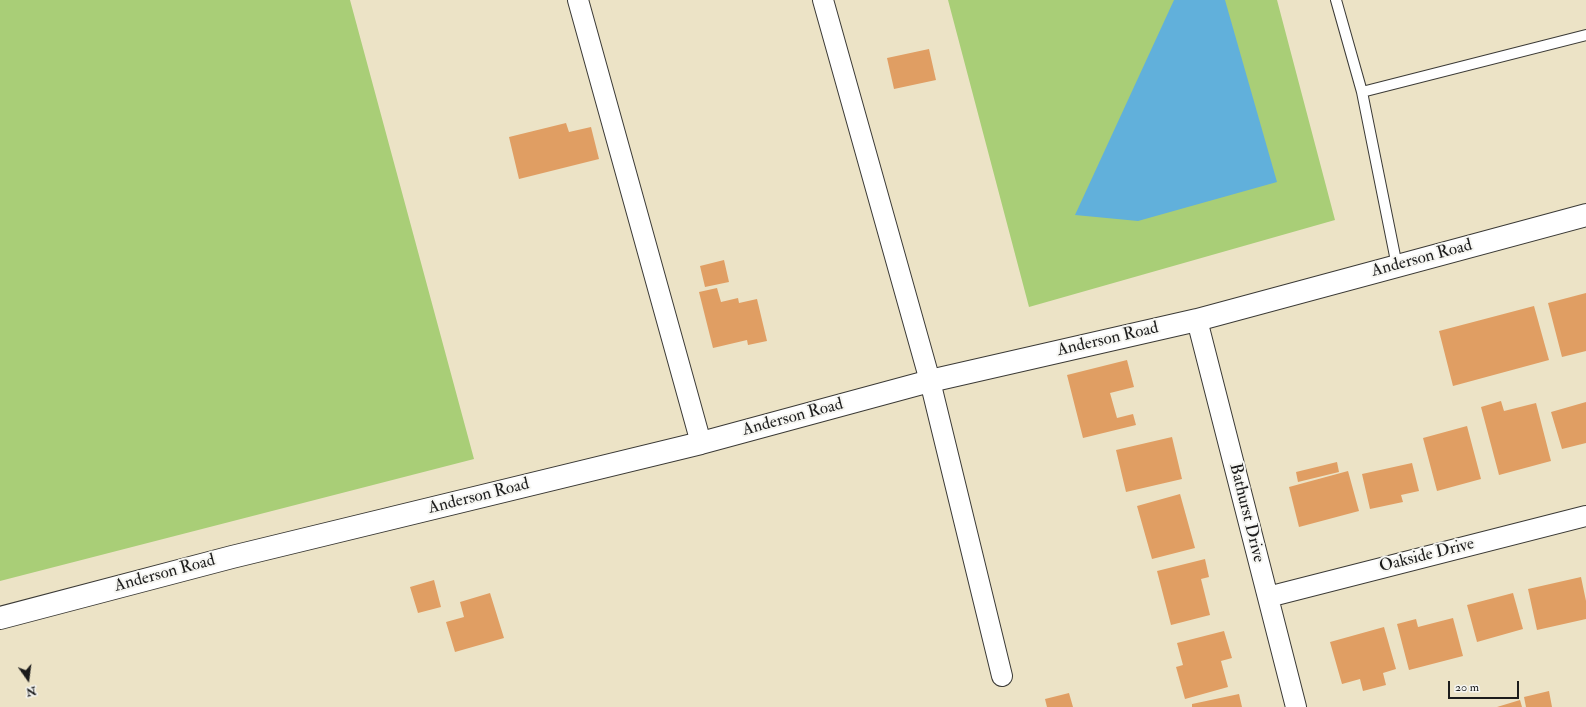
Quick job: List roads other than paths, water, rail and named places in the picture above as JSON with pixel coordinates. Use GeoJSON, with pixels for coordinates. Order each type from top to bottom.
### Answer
{"type":"FeatureCollection","features":[{"type":"Feature","properties":{"kind":"street"},"geometry":{"type":"LineString","coordinates":[[578,0],[700,443]]}},
{"type":"Feature","properties":{"kind":"street"},"geometry":{"type":"LineString","coordinates":[[823,0],[930,381],[1002,676]]}},
{"type":"Feature","properties":{"kind":"street","name":"Anderson Road"},"geometry":{"type":"LineString","coordinates":[[0,618],[232,557],[700,443],[930,381],[1197,320],[1586,215]]}},
{"type":"Feature","properties":{"kind":"street","name":"Bathurst Drive"},"geometry":{"type":"LineString","coordinates":[[1197,320],[1296,707]]}},
{"type":"Feature","properties":{"kind":"street","name":"Oakside Drive"},"geometry":{"type":"LineString","coordinates":[[1268,597],[1586,516]]}},
{"type":"Feature","properties":{"kind":"lane"},"geometry":{"type":"LineString","coordinates":[[1336,0],[1362,92],[1397,266]]}},
{"type":"Feature","properties":{"kind":"lane"},"geometry":{"type":"LineString","coordinates":[[1362,92],[1586,35]]}},
{"type":"Feature","properties":{"kind":"water"},"geometry":{"type":"Polygon","coordinates":[[[1174,0],[1225,0],[1277,182],[1138,221],[1075,215],[1174,0]]]}}]}
